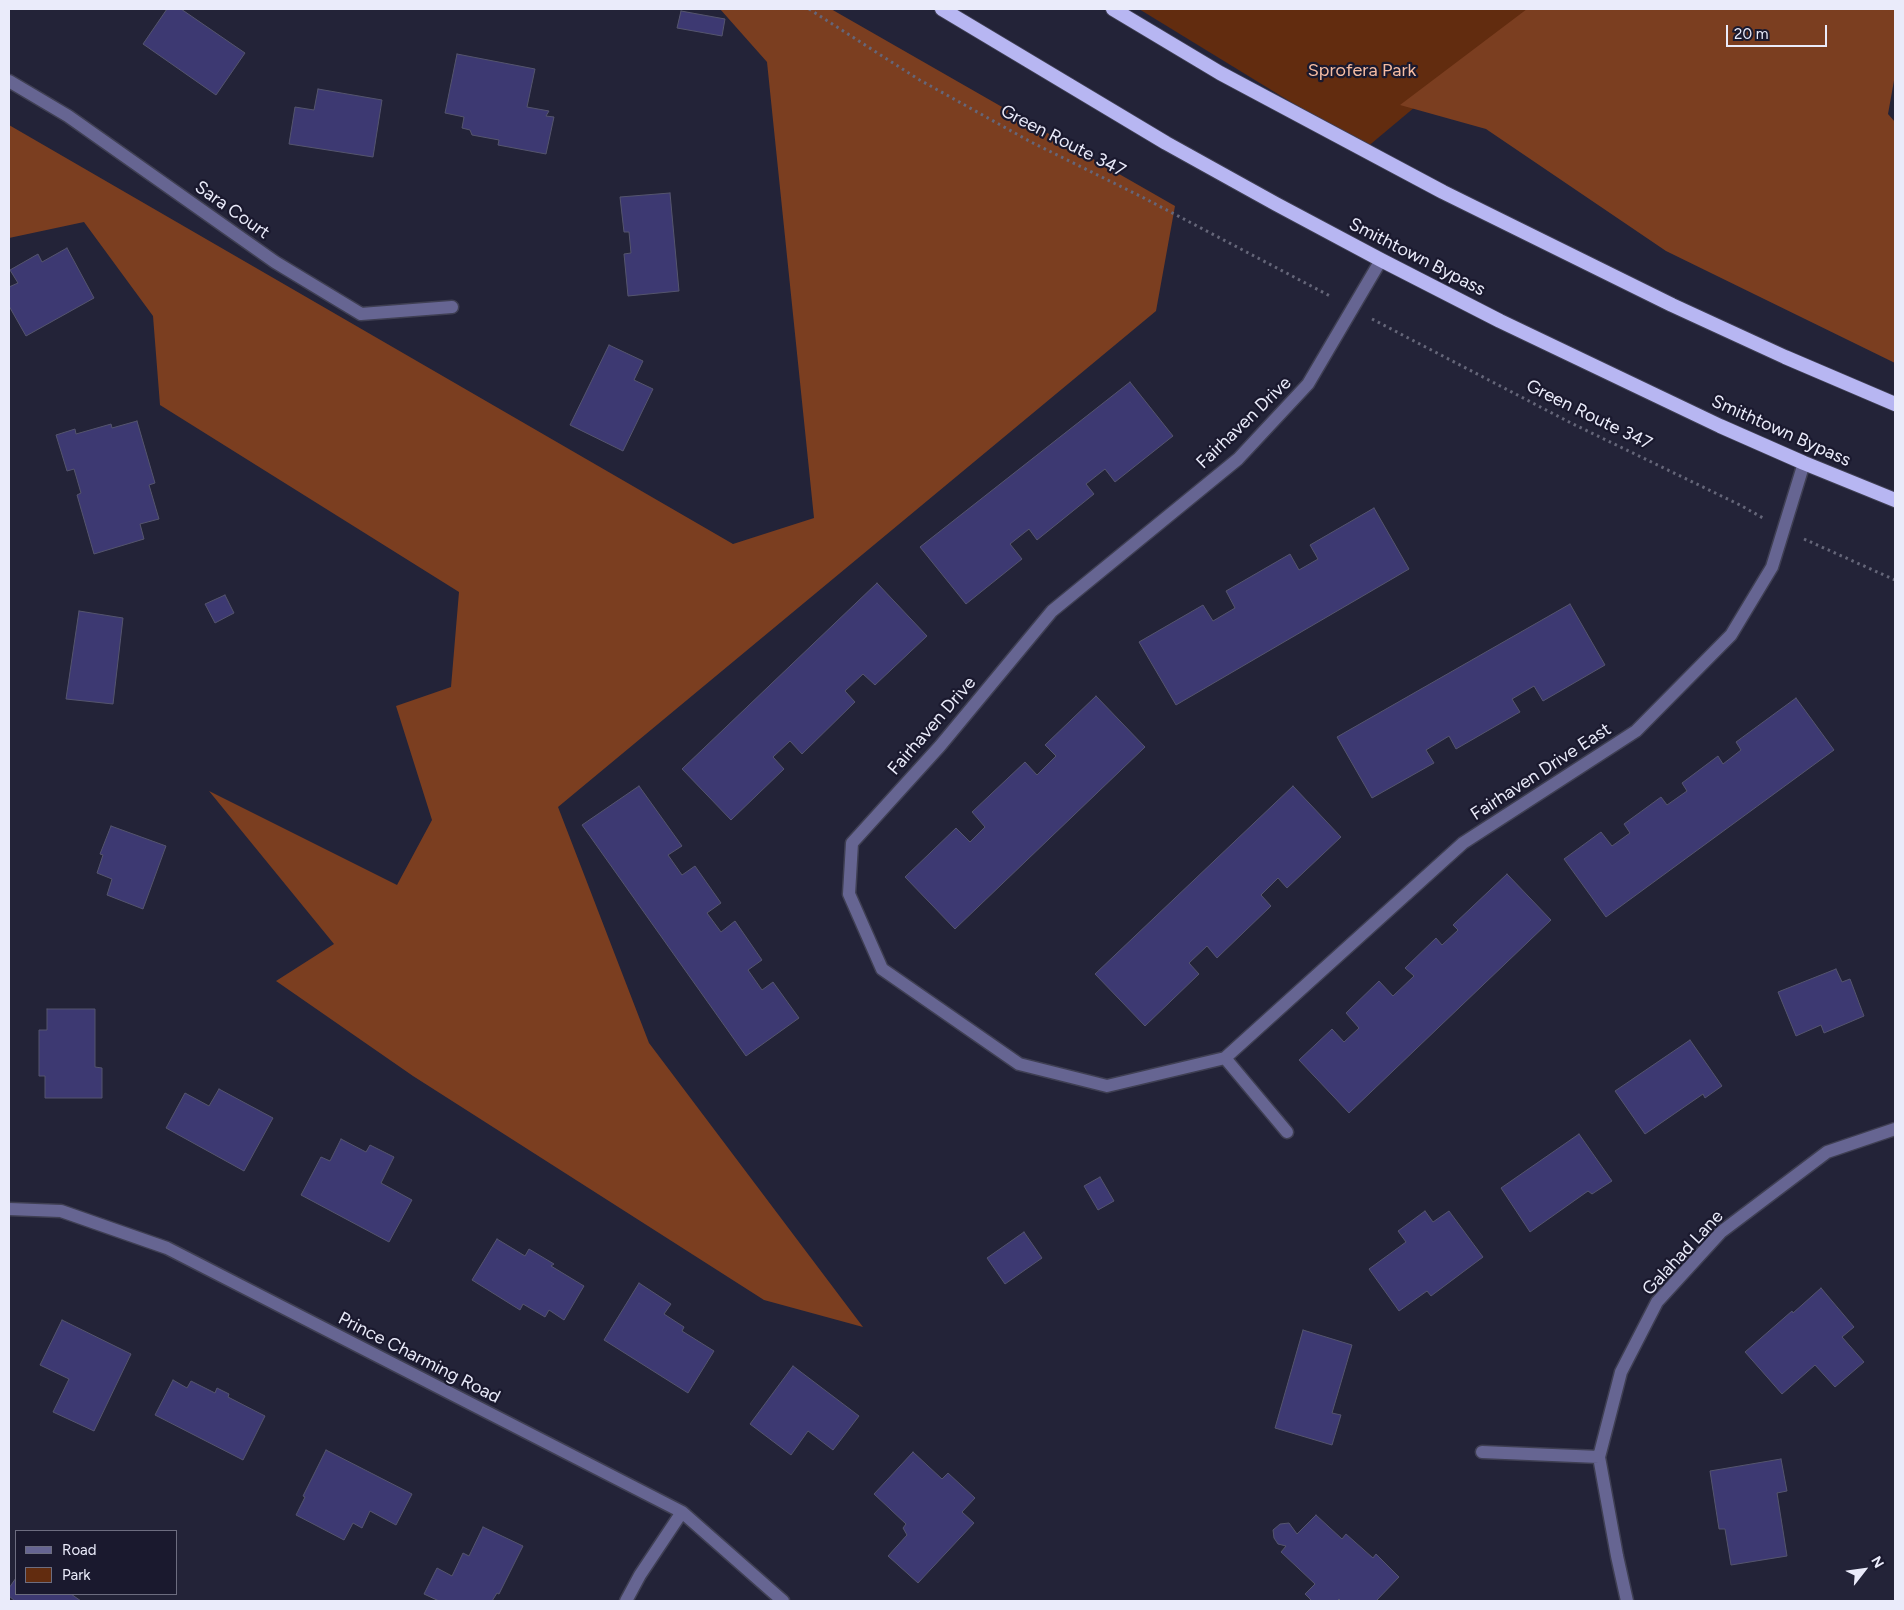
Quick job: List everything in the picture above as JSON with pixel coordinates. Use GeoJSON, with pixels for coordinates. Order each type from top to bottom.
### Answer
{"type":"FeatureCollection","features":[{"type":"Feature","properties":{"kind":"highway","name":"Smithtown Bypass"},"geometry":{"type":"LineString","coordinates":[[942,9],[1166,143],[1381,260],[1500,321],[1711,422],[1895,500]]}},
{"type":"Feature","properties":{"kind":"highway"},"geometry":{"type":"LineString","coordinates":[[1113,9],[1220,73],[1443,192],[1672,305],[1785,357],[1895,404]]}},
{"type":"Feature","properties":{"kind":"street","name":"Sara Court"},"geometry":{"type":"LineString","coordinates":[[9,81],[68,116],[275,262],[361,314],[452,308]]}},
{"type":"Feature","properties":{"kind":"street","name":"Fairhaven Drive"},"geometry":{"type":"LineString","coordinates":[[1225,1058],[1107,1086],[1019,1064],[882,969],[849,894],[852,843],[940,746],[1052,611],[1238,459],[1308,384],[1381,260]]}},
{"type":"Feature","properties":{"kind":"street","name":"Fairhaven Drive East"},"geometry":{"type":"LineString","coordinates":[[1225,1058],[1463,843],[1636,731],[1731,635],[1772,567],[1804,463]]}},
{"type":"Feature","properties":{"kind":"street"},"geometry":{"type":"LineString","coordinates":[[1225,1058],[1287,1132]]}},
{"type":"Feature","properties":{"kind":"street","name":"Galahad Lane"},"geometry":{"type":"LineString","coordinates":[[1627,1601],[1617,1556],[1600,1457],[1621,1372],[1657,1302],[1721,1232],[1827,1152],[1895,1129]]}},
{"type":"Feature","properties":{"kind":"street","name":"Prince Charming Road"},"geometry":{"type":"LineString","coordinates":[[9,1208],[61,1211],[167,1248],[682,1512],[783,1601]]}},
{"type":"Feature","properties":{"kind":"street"},"geometry":{"type":"LineString","coordinates":[[1482,1452],[1600,1457]]}},
{"type":"Feature","properties":{"kind":"street"},"geometry":{"type":"LineString","coordinates":[[626,1601],[640,1575],[682,1512]]}},
{"type":"Feature","properties":{"kind":"path","name":"Green Route 347"},"geometry":{"type":"LineString","coordinates":[[809,9],[918,79],[1031,142],[1142,197],[1312,287]]}},
{"type":"Feature","properties":{"kind":"path","name":"Green Route 347"},"geometry":{"type":"LineString","coordinates":[[1400,334],[1571,423],[1768,520]]}},
{"type":"Feature","properties":{"kind":"path"},"geometry":{"type":"LineString","coordinates":[[1806,540],[1895,580]]}},
{"type":"Feature","properties":{"kind":"green space","name":"Sprofera Park"},"geometry":{"type":"Polygon","coordinates":[[[1139,9],[1532,9],[1366,148],[1139,9]]]}},
{"type":"Feature","properties":{"kind":"shaded area"},"geometry":{"type":"Polygon","coordinates":[[[720,9],[831,9],[1175,206],[1156,311],[558,807],[649,1043],[863,1327],[764,1300],[413,1076],[276,981],[334,944],[209,791],[397,885],[432,820],[396,706],[451,687],[459,592],[160,405],[153,316],[84,222],[9,238],[9,125],[733,544],[814,518],[767,62],[720,9]]]}},
{"type":"Feature","properties":{"kind":"shaded area"},"geometry":{"type":"Polygon","coordinates":[[[1527,9],[1895,9],[1895,75],[1888,114],[1895,122],[1895,363],[1666,251],[1486,129],[1400,105],[1527,9]]]}},
{"type":"Feature","properties":{"kind":"building"},"geometry":{"type":"Polygon","coordinates":[[[167,9],[181,9],[245,53],[216,95],[143,44],[167,9]]]}},
{"type":"Feature","properties":{"kind":"building"},"geometry":{"type":"Polygon","coordinates":[[[681,11],[725,19],[722,36],[677,28],[681,11]]]}},
{"type":"Feature","properties":{"kind":"building"},"geometry":{"type":"Polygon","coordinates":[[[457,54],[535,69],[527,107],[549,111],[546,116],[554,117],[546,154],[498,145],[499,140],[472,135],[470,130],[462,128],[464,117],[445,113],[457,54]]]}},
{"type":"Feature","properties":{"kind":"building"},"geometry":{"type":"Polygon","coordinates":[[[318,89],[382,100],[373,157],[289,144],[295,107],[314,110],[318,89]]]}},
{"type":"Feature","properties":{"kind":"building"},"geometry":{"type":"Polygon","coordinates":[[[670,193],[679,291],[628,296],[624,254],[631,253],[629,232],[624,232],[620,197],[670,193]]]}},
{"type":"Feature","properties":{"kind":"building"},"geometry":{"type":"Polygon","coordinates":[[[67,248],[94,298],[26,336],[9,306],[9,287],[18,283],[10,270],[38,254],[42,262],[67,248]]]}},
{"type":"Feature","properties":{"kind":"building"},"geometry":{"type":"Polygon","coordinates":[[[609,345],[643,361],[634,380],[653,389],[623,451],[570,425],[609,345]]]}},
{"type":"Feature","properties":{"kind":"building"},"geometry":{"type":"Polygon","coordinates":[[[1130,382],[1173,436],[1115,482],[1105,469],[1086,484],[1094,494],[1037,540],[1029,529],[1010,544],[1022,559],[966,604],[920,547],[1130,382]]]}},
{"type":"Feature","properties":{"kind":"building"},"geometry":{"type":"Polygon","coordinates":[[[137,421],[155,483],[149,485],[159,519],[140,524],[144,539],[94,554],[77,495],[81,493],[74,469],[67,471],[56,435],[75,429],[76,434],[111,424],[112,428],[137,421]]]}},
{"type":"Feature","properties":{"kind":"building"},"geometry":{"type":"Polygon","coordinates":[[[1374,508],[1409,569],[1176,705],[1139,642],[1203,605],[1213,621],[1235,608],[1226,591],[1290,554],[1299,570],[1318,559],[1310,545],[1374,508]]]}},
{"type":"Feature","properties":{"kind":"building"},"geometry":{"type":"Polygon","coordinates":[[[877,583],[927,636],[875,685],[863,674],[845,691],[855,702],[802,754],[790,741],[773,757],[784,769],[731,820],[682,769],[877,583]]]}},
{"type":"Feature","properties":{"kind":"building"},"geometry":{"type":"Polygon","coordinates":[[[225,595],[234,613],[215,623],[205,604],[225,595]]]}},
{"type":"Feature","properties":{"kind":"building"},"geometry":{"type":"Polygon","coordinates":[[[1570,604],[1605,665],[1543,701],[1534,686],[1512,699],[1520,712],[1456,749],[1449,736],[1426,750],[1434,763],[1372,798],[1337,737],[1570,604]]]}},
{"type":"Feature","properties":{"kind":"building"},"geometry":{"type":"Polygon","coordinates":[[[79,611],[123,618],[113,704],[66,699],[79,611]]]}},
{"type":"Feature","properties":{"kind":"building"},"geometry":{"type":"Polygon","coordinates":[[[1096,696],[1145,747],[955,929],[905,877],[956,828],[970,842],[985,827],[972,812],[1025,762],[1037,775],[1056,756],[1045,745],[1096,696]]]}},
{"type":"Feature","properties":{"kind":"building"},"geometry":{"type":"Polygon","coordinates":[[[1796,698],[1834,750],[1606,917],[1564,859],[1601,832],[1612,846],[1630,833],[1624,824],[1661,797],[1667,805],[1687,791],[1682,783],[1718,756],[1723,764],[1741,750],[1736,742],[1796,698]]]}},
{"type":"Feature","properties":{"kind":"building"},"geometry":{"type":"Polygon","coordinates":[[[639,786],[682,846],[668,855],[682,875],[695,866],[721,903],[707,913],[721,932],[735,921],[762,960],[748,970],[762,990],[773,982],[799,1018],[746,1056],[582,825],[639,786]]]}},
{"type":"Feature","properties":{"kind":"building"},"geometry":{"type":"Polygon","coordinates":[[[1293,786],[1341,837],[1287,888],[1278,878],[1261,895],[1271,906],[1217,958],[1207,946],[1189,963],[1199,974],[1145,1026],[1095,974],[1293,786]]]}},
{"type":"Feature","properties":{"kind":"building"},"geometry":{"type":"Polygon","coordinates":[[[111,826],[166,846],[143,909],[107,895],[112,879],[97,873],[103,855],[100,854],[111,826]]]}},
{"type":"Feature","properties":{"kind":"building"},"geometry":{"type":"Polygon","coordinates":[[[1507,874],[1551,920],[1349,1113],[1299,1060],[1332,1029],[1344,1042],[1359,1028],[1346,1013],[1379,981],[1393,996],[1414,976],[1405,968],[1436,938],[1442,945],[1458,930],[1453,925],[1507,874]]]}},
{"type":"Feature","properties":{"kind":"building"},"geometry":{"type":"Polygon","coordinates":[[[1836,969],[1842,982],[1850,979],[1864,1016],[1824,1033],[1821,1025],[1796,1036],[1778,992],[1836,969]]]}},
{"type":"Feature","properties":{"kind":"building"},"geometry":{"type":"Polygon","coordinates":[[[47,1009],[95,1009],[95,1067],[102,1068],[102,1098],[45,1098],[45,1076],[39,1076],[39,1030],[47,1030],[47,1009]]]}},
{"type":"Feature","properties":{"kind":"building"},"geometry":{"type":"Polygon","coordinates":[[[1690,1040],[1722,1086],[1705,1098],[1703,1094],[1645,1134],[1615,1091],[1690,1040]]]}},
{"type":"Feature","properties":{"kind":"building"},"geometry":{"type":"Polygon","coordinates":[[[219,1089],[273,1118],[244,1171],[166,1128],[185,1093],[209,1106],[219,1089]]]}},
{"type":"Feature","properties":{"kind":"building"},"geometry":{"type":"Polygon","coordinates":[[[1579,1134],[1612,1181],[1592,1194],[1588,1191],[1530,1232],[1501,1188],[1579,1134]]]}},
{"type":"Feature","properties":{"kind":"building"},"geometry":{"type":"Polygon","coordinates":[[[341,1139],[366,1152],[370,1145],[394,1157],[381,1183],[412,1200],[389,1242],[301,1195],[321,1157],[330,1161],[341,1139]]]}},
{"type":"Feature","properties":{"kind":"building"},"geometry":{"type":"Polygon","coordinates":[[[1100,1177],[1114,1201],[1098,1210],[1084,1186],[1100,1177]]]}},
{"type":"Feature","properties":{"kind":"building"},"geometry":{"type":"Polygon","coordinates":[[[1425,1211],[1433,1222],[1449,1211],[1483,1257],[1431,1296],[1427,1291],[1399,1311],[1369,1269],[1406,1242],[1398,1231],[1425,1211]]]}},
{"type":"Feature","properties":{"kind":"building"},"geometry":{"type":"Polygon","coordinates":[[[1024,1232],[1042,1258],[1005,1284],[987,1258],[1024,1232]]]}},
{"type":"Feature","properties":{"kind":"building"},"geometry":{"type":"Polygon","coordinates":[[[497,1239],[525,1256],[529,1249],[554,1264],[551,1266],[584,1286],[564,1320],[549,1310],[545,1317],[523,1304],[520,1310],[472,1280],[497,1239]]]}},
{"type":"Feature","properties":{"kind":"building"},"geometry":{"type":"Polygon","coordinates":[[[639,1283],[671,1304],[664,1314],[684,1327],[682,1331],[714,1351],[688,1393],[604,1340],[639,1283]]]}},
{"type":"Feature","properties":{"kind":"building"},"geometry":{"type":"Polygon","coordinates":[[[1821,1288],[1854,1327],[1842,1337],[1864,1362],[1835,1387],[1815,1365],[1782,1394],[1745,1352],[1821,1288]]]}},
{"type":"Feature","properties":{"kind":"building"},"geometry":{"type":"Polygon","coordinates":[[[62,1320],[131,1354],[94,1431],[53,1412],[69,1379],[40,1365],[62,1320]]]}},
{"type":"Feature","properties":{"kind":"building"},"geometry":{"type":"Polygon","coordinates":[[[1303,1330],[1352,1345],[1332,1413],[1341,1415],[1332,1445],[1275,1428],[1303,1330]]]}},
{"type":"Feature","properties":{"kind":"building"},"geometry":{"type":"Polygon","coordinates":[[[793,1366],[859,1416],[833,1450],[808,1431],[791,1455],[750,1424],[793,1366]]]}},
{"type":"Feature","properties":{"kind":"building"},"geometry":{"type":"Polygon","coordinates":[[[173,1380],[187,1388],[191,1381],[215,1393],[217,1388],[229,1394],[228,1397],[265,1416],[243,1460],[155,1415],[173,1380]]]}},
{"type":"Feature","properties":{"kind":"building"},"geometry":{"type":"Polygon","coordinates":[[[326,1450],[412,1494],[396,1525],[370,1511],[362,1528],[353,1523],[344,1540],[296,1515],[305,1497],[303,1496],[326,1450]]]}},
{"type":"Feature","properties":{"kind":"building"},"geometry":{"type":"Polygon","coordinates":[[[913,1452],[942,1479],[948,1473],[975,1498],[962,1512],[974,1523],[918,1583],[888,1556],[907,1535],[903,1528],[906,1524],[874,1494],[913,1452]]]}},
{"type":"Feature","properties":{"kind":"building"},"geometry":{"type":"Polygon","coordinates":[[[1781,1459],[1787,1491],[1777,1493],[1787,1556],[1731,1565],[1725,1529],[1719,1529],[1710,1471],[1781,1459]]]}},
{"type":"Feature","properties":{"kind":"building"},"geometry":{"type":"Polygon","coordinates":[[[1316,1515],[1342,1539],[1346,1534],[1373,1558],[1376,1554],[1399,1577],[1376,1601],[1341,1601],[1339,1599],[1337,1601],[1312,1601],[1305,1594],[1315,1584],[1281,1552],[1286,1546],[1278,1544],[1274,1538],[1273,1530],[1280,1524],[1289,1523],[1297,1534],[1316,1515]]]}},
{"type":"Feature","properties":{"kind":"building"},"geometry":{"type":"Polygon","coordinates":[[[483,1527],[523,1546],[499,1594],[497,1593],[492,1601],[439,1601],[424,1594],[437,1568],[452,1576],[463,1553],[469,1556],[483,1527]]]}},
{"type":"Feature","properties":{"kind":"building"},"geometry":{"type":"Polygon","coordinates":[[[15,1579],[15,1595],[72,1595],[81,1601],[15,1601],[9,1596],[9,1588],[15,1579]]]}}]}
